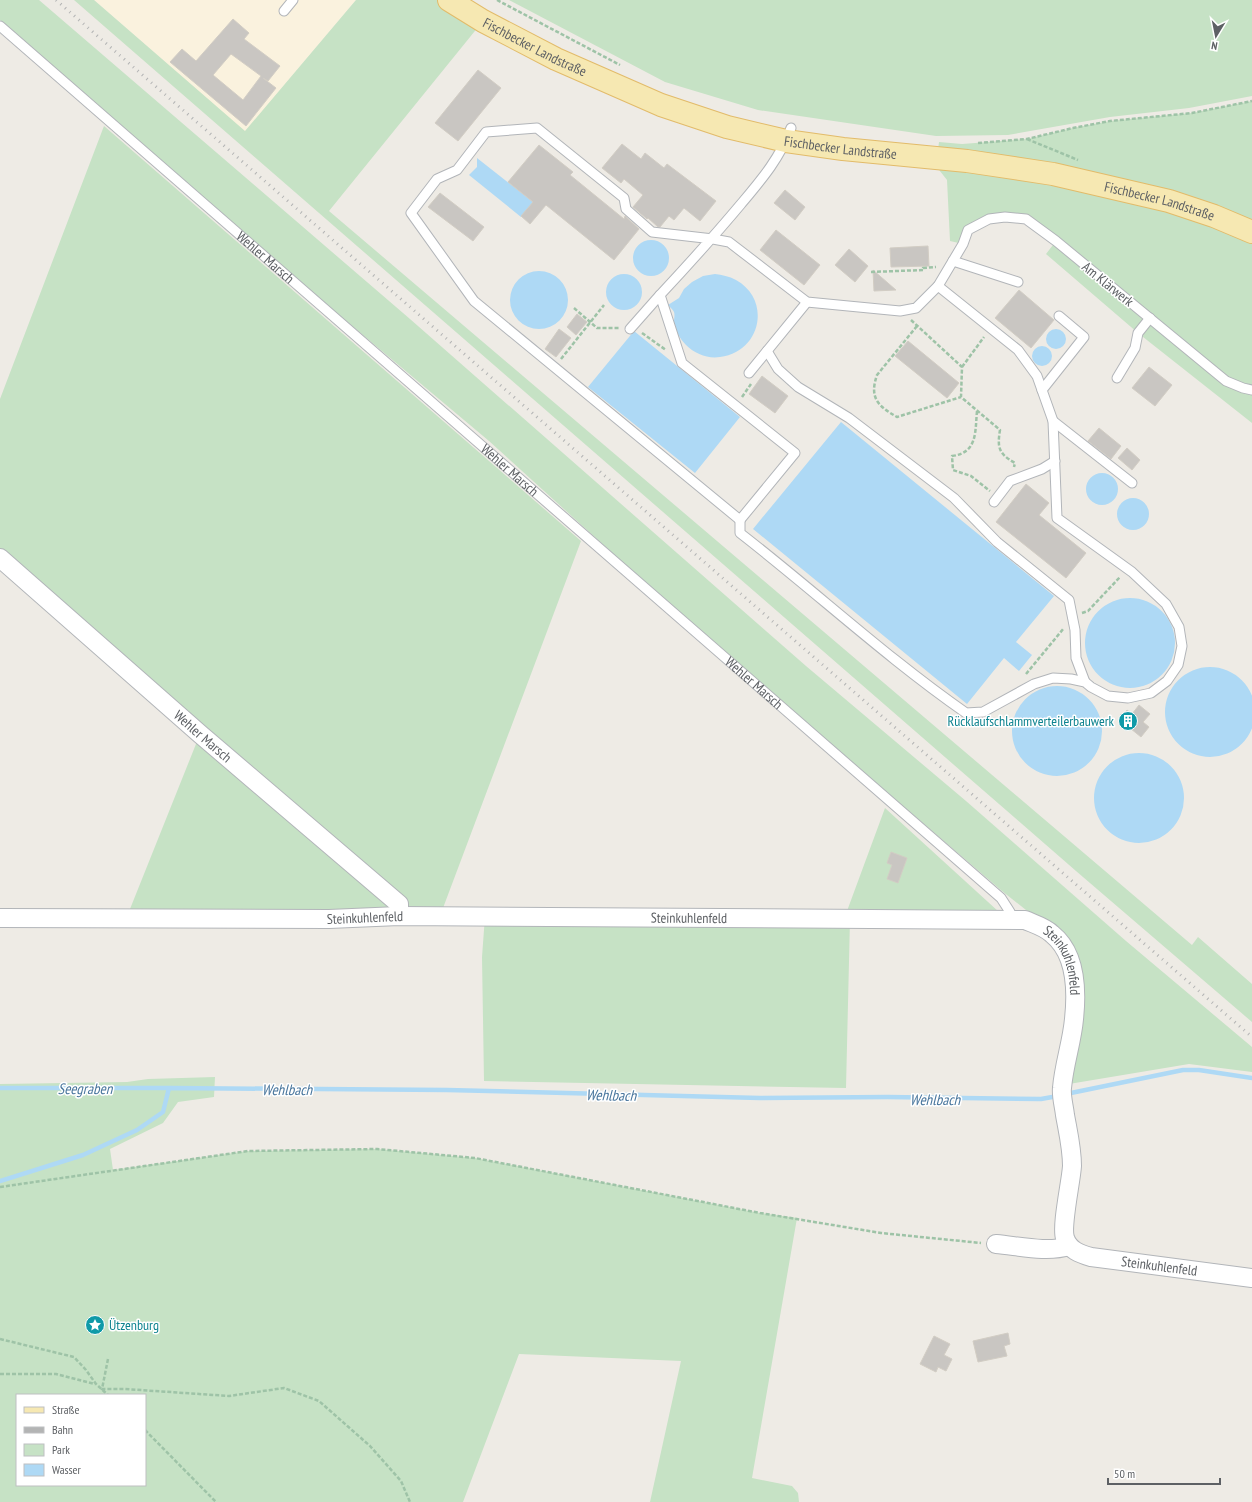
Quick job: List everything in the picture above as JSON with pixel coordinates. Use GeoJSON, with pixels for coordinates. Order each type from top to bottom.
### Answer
{"type":"FeatureCollection","features":[{"type":"Feature","properties":{"kind":"main road","name":"Fischbecker Landstraße"},"geometry":{"type":"LineString","coordinates":[[449,0],[483,21],[556,59],[661,105],[728,127],[788,134],[843,149],[967,161],[1053,174],[1169,201],[1214,216],[1252,232]]}},
{"type":"Feature","properties":{"kind":"street","name":"Wehler Marsch"},"geometry":{"type":"LineString","coordinates":[[0,558],[200,734],[399,904],[400,916]]}},
{"type":"Feature","properties":{"kind":"street","name":"Steinkuhlenfeld"},"geometry":{"type":"LineString","coordinates":[[0,918],[329,919],[400,916],[1025,920],[1038,925],[1052,934],[1064,946],[1070,960],[1073,974],[1075,996],[1074,1019],[1062,1096],[1072,1151],[1072,1168],[1064,1227],[1065,1238],[1070,1246],[1076,1252],[1091,1258],[1252,1278]]}},
{"type":"Feature","properties":{"kind":"street"},"geometry":{"type":"LineString","coordinates":[[996,1244],[1049,1249],[1060,1249],[1070,1246]]}},
{"type":"Feature","properties":{"kind":"lane"},"geometry":{"type":"LineString","coordinates":[[284,11],[293,0]]}},
{"type":"Feature","properties":{"kind":"lane","name":"Wehler Marsch"},"geometry":{"type":"LineString","coordinates":[[0,26],[1001,898],[1010,912],[1010,920]]}},
{"type":"Feature","properties":{"kind":"lane"},"geometry":{"type":"LineString","coordinates":[[740,520],[474,301],[411,213],[437,179],[457,170],[486,132],[537,128],[624,198],[626,209],[652,232],[729,242],[807,302],[900,311]]}},
{"type":"Feature","properties":{"kind":"lane"},"geometry":{"type":"LineString","coordinates":[[631,327],[713,239],[769,170],[788,134]]}},
{"type":"Feature","properties":{"kind":"lane","name":"Am Klärwerk"},"geometry":{"type":"LineString","coordinates":[[900,311],[916,308],[938,286],[963,244],[968,230],[989,219],[1005,217],[1026,219],[1056,241],[1226,381],[1252,390]]}},
{"type":"Feature","properties":{"kind":"lane"},"geometry":{"type":"LineString","coordinates":[[951,264],[1018,282]]}},
{"type":"Feature","properties":{"kind":"lane"},"geometry":{"type":"LineString","coordinates":[[660,295],[682,362],[796,453],[740,520],[740,533],[786,568],[838,614],[966,713],[983,712],[1034,684],[1053,678],[1071,679],[1085,682],[1108,696],[1128,698],[1151,693],[1167,681],[1178,665],[1182,646],[1180,627],[1166,604],[1132,572],[1057,518],[1053,421],[1037,376],[1018,350],[938,286]]}},
{"type":"Feature","properties":{"kind":"lane"},"geometry":{"type":"LineString","coordinates":[[749,373],[807,302]]}},
{"type":"Feature","properties":{"kind":"lane"},"geometry":{"type":"LineString","coordinates":[[1042,390],[1084,337],[1059,316]]}},
{"type":"Feature","properties":{"kind":"lane"},"geometry":{"type":"LineString","coordinates":[[1117,378],[1135,348],[1138,333],[1150,318]]}},
{"type":"Feature","properties":{"kind":"lane"},"geometry":{"type":"LineString","coordinates":[[768,351],[778,369],[798,387],[849,418],[954,498],[997,542],[1069,600],[1075,630],[1076,658],[1085,682]]}},
{"type":"Feature","properties":{"kind":"lane"},"geometry":{"type":"LineString","coordinates":[[1053,421],[1132,483]]}},
{"type":"Feature","properties":{"kind":"lane"},"geometry":{"type":"LineString","coordinates":[[996,500],[1010,482],[1042,470],[1055,461]]}},
{"type":"Feature","properties":{"kind":"path"},"geometry":{"type":"LineString","coordinates":[[497,0],[626,68]]}},
{"type":"Feature","properties":{"kind":"path"},"geometry":{"type":"LineString","coordinates":[[976,143],[1027,139],[1110,121],[1192,113],[1252,101]]}},
{"type":"Feature","properties":{"kind":"path"},"geometry":{"type":"LineString","coordinates":[[871,272],[923,270],[923,268],[951,264]]}},
{"type":"Feature","properties":{"kind":"path"},"geometry":{"type":"LineString","coordinates":[[554,367],[604,305]]}},
{"type":"Feature","properties":{"kind":"path"},"geometry":{"type":"LineString","coordinates":[[574,308],[597,328],[631,327],[682,362]]}},
{"type":"Feature","properties":{"kind":"path"},"geometry":{"type":"LineString","coordinates":[[900,311],[962,367]]}},
{"type":"Feature","properties":{"kind":"path"},"geometry":{"type":"LineString","coordinates":[[917,326],[877,375],[873,385],[877,403],[886,411],[897,417],[961,397]]}},
{"type":"Feature","properties":{"kind":"path"},"geometry":{"type":"LineString","coordinates":[[961,397],[962,367],[991,329]]}},
{"type":"Feature","properties":{"kind":"path"},"geometry":{"type":"LineString","coordinates":[[736,405],[753,380],[749,373]]}},
{"type":"Feature","properties":{"kind":"path"},"geometry":{"type":"LineString","coordinates":[[961,397],[1000,430],[998,442],[1000,450],[1005,457],[1015,463],[1010,482]]}},
{"type":"Feature","properties":{"kind":"path"},"geometry":{"type":"LineString","coordinates":[[977,410],[975,437],[972,444],[965,452],[952,456],[952,470],[971,476],[996,500]]}},
{"type":"Feature","properties":{"kind":"path"},"geometry":{"type":"LineString","coordinates":[[0,1187],[248,1151],[377,1149],[475,1158],[760,1213],[881,1233],[996,1244]]}},
{"type":"Feature","properties":{"kind":"path"},"geometry":{"type":"LineString","coordinates":[[0,1339],[74,1357],[96,1384],[107,1394]]}},
{"type":"Feature","properties":{"kind":"path"},"geometry":{"type":"LineString","coordinates":[[102,1389],[108,1359]]}},
{"type":"Feature","properties":{"kind":"path"},"geometry":{"type":"LineString","coordinates":[[0,1374],[56,1374],[96,1384]]}},
{"type":"Feature","properties":{"kind":"path"},"geometry":{"type":"LineString","coordinates":[[102,1389],[125,1389],[229,1396],[284,1388],[319,1401],[370,1446],[401,1481],[410,1502]]}},
{"type":"Feature","properties":{"kind":"path"},"geometry":{"type":"LineString","coordinates":[[146,1431],[216,1502]]}},
{"type":"Feature","properties":{"kind":"shaded area"},"geometry":{"type":"Polygon","coordinates":[[[94,0],[356,0],[245,132],[94,0]]]}},
{"type":"Feature","properties":{"kind":"green space"},"geometry":{"type":"Polygon","coordinates":[[[0,0],[39,0],[410,319],[806,666],[966,801],[1126,941],[1252,1047],[1252,1072],[1189,1064],[1069,1084],[1078,1043],[1055,927],[1026,910],[1002,891],[686,620],[489,441],[339,315],[0,20],[0,0]]]}},
{"type":"Feature","properties":{"kind":"green space"},"geometry":{"type":"Polygon","coordinates":[[[74,0],[94,0],[245,131],[356,0],[449,0],[483,21],[329,211],[1192,945],[1198,937],[1252,984],[1252,1022],[1076,871],[74,0]]]}},
{"type":"Feature","properties":{"kind":"green space"},"geometry":{"type":"Polygon","coordinates":[[[509,0],[1252,0],[1252,96],[1189,108],[1110,117],[1008,135],[936,136],[758,110],[665,82],[509,0]]]}},
{"type":"Feature","properties":{"kind":"green space"},"geometry":{"type":"Polygon","coordinates":[[[1252,101],[1252,423],[1138,333],[1046,254],[1056,241],[1026,219],[1005,217],[968,230],[963,244],[950,241],[947,180],[936,166],[939,142],[962,144],[1027,139],[1110,121],[1192,113],[1252,101]]]}},
{"type":"Feature","properties":{"kind":"green space"},"geometry":{"type":"Polygon","coordinates":[[[104,126],[581,541],[440,916],[126,919],[200,734],[0,558],[0,399],[104,126]]]}},
{"type":"Feature","properties":{"kind":"green space"},"geometry":{"type":"Polygon","coordinates":[[[885,808],[999,912],[847,911],[885,808]]]}},
{"type":"Feature","properties":{"kind":"green space"},"geometry":{"type":"Polygon","coordinates":[[[485,916],[850,919],[846,1088],[484,1081],[482,957],[485,916]]]}},
{"type":"Feature","properties":{"kind":"green space"},"geometry":{"type":"Polygon","coordinates":[[[215,1077],[214,1097],[178,1102],[163,1123],[110,1149],[113,1170],[248,1151],[377,1149],[475,1158],[760,1213],[797,1218],[752,1478],[792,1486],[798,1493],[799,1502],[650,1502],[681,1361],[519,1354],[463,1502],[0,1502],[0,1084],[127,1082],[148,1079],[215,1077]]]}},
{"type":"Feature","properties":{"kind":"water"},"geometry":{"type":"Polygon","coordinates":[[[477,158],[533,202],[521,217],[469,175],[477,167],[477,158]]]}},
{"type":"Feature","properties":{"kind":"water"},"geometry":{"type":"Polygon","coordinates":[[[651,240],[664,245],[669,258],[664,271],[651,276],[638,271],[633,258],[638,245],[651,240]]]}},
{"type":"Feature","properties":{"kind":"water"},"geometry":{"type":"Polygon","coordinates":[[[533,271],[545,271],[560,279],[568,294],[568,306],[560,321],[545,329],[533,329],[518,321],[510,306],[510,294],[518,279],[533,271]]]}},
{"type":"Feature","properties":{"kind":"water"},"geometry":{"type":"Polygon","coordinates":[[[621,274],[627,274],[637,279],[642,292],[637,305],[627,310],[621,310],[611,305],[606,295],[606,289],[611,279],[621,274]]]}},
{"type":"Feature","properties":{"kind":"water"},"geometry":{"type":"Polygon","coordinates":[[[715,274],[736,280],[747,289],[754,300],[758,312],[757,324],[753,336],[745,346],[734,353],[720,357],[706,356],[698,353],[684,343],[675,328],[674,312],[668,305],[679,298],[684,289],[692,282],[703,276],[715,274]]]}},
{"type":"Feature","properties":{"kind":"water"},"geometry":{"type":"Polygon","coordinates":[[[1056,329],[1063,332],[1066,339],[1063,346],[1056,349],[1049,346],[1046,339],[1049,332],[1056,329]]]}},
{"type":"Feature","properties":{"kind":"water"},"geometry":{"type":"Polygon","coordinates":[[[634,331],[740,417],[695,473],[588,387],[634,331]]]}},
{"type":"Feature","properties":{"kind":"water"},"geometry":{"type":"Polygon","coordinates":[[[1042,346],[1049,349],[1052,356],[1049,363],[1042,366],[1035,363],[1032,356],[1035,349],[1042,346]]]}},
{"type":"Feature","properties":{"kind":"water"},"geometry":{"type":"Polygon","coordinates":[[[841,422],[1054,596],[1016,642],[1032,655],[1019,671],[1004,658],[967,704],[753,529],[841,422]]]}},
{"type":"Feature","properties":{"kind":"water"},"geometry":{"type":"Polygon","coordinates":[[[1099,473],[1105,473],[1114,477],[1118,489],[1114,501],[1105,505],[1099,505],[1090,501],[1086,492],[1086,486],[1090,477],[1099,473]]]}},
{"type":"Feature","properties":{"kind":"water"},"geometry":{"type":"Polygon","coordinates":[[[1130,498],[1136,498],[1145,502],[1149,514],[1145,526],[1136,530],[1130,530],[1121,526],[1117,517],[1117,511],[1121,502],[1130,498]]]}},
{"type":"Feature","properties":{"kind":"water"},"geometry":{"type":"Polygon","coordinates":[[[1121,598],[1139,598],[1155,605],[1168,618],[1175,634],[1175,652],[1168,668],[1155,681],[1139,688],[1121,688],[1105,681],[1092,668],[1085,652],[1085,634],[1092,618],[1105,605],[1121,598]]]}},
{"type":"Feature","properties":{"kind":"water"},"geometry":{"type":"Polygon","coordinates":[[[1210,667],[1227,670],[1242,680],[1252,695],[1252,729],[1242,744],[1227,754],[1210,757],[1193,754],[1178,744],[1168,729],[1165,712],[1168,695],[1178,680],[1193,670],[1210,667]]]}},
{"type":"Feature","properties":{"kind":"water"},"geometry":{"type":"Polygon","coordinates":[[[1048,686],[1066,686],[1082,693],[1095,706],[1102,722],[1102,740],[1095,756],[1082,769],[1066,776],[1048,776],[1032,769],[1019,756],[1012,740],[1012,722],[1019,706],[1032,693],[1048,686]]]}},
{"type":"Feature","properties":{"kind":"water"},"geometry":{"type":"Polygon","coordinates":[[[1130,753],[1148,753],[1164,760],[1177,773],[1184,789],[1184,807],[1177,823],[1164,836],[1148,843],[1130,843],[1114,836],[1101,823],[1094,807],[1094,789],[1101,773],[1114,760],[1130,753]]]}},
{"type":"Feature","properties":{"kind":"building"},"geometry":{"type":"Polygon","coordinates":[[[233,19],[249,33],[244,39],[280,66],[268,81],[263,78],[276,88],[246,126],[170,62],[182,49],[196,61],[233,19]],[[231,54],[213,75],[243,100],[261,76],[231,54]]]}},
{"type":"Feature","properties":{"kind":"building"},"geometry":{"type":"Polygon","coordinates":[[[478,70],[501,88],[458,141],[435,123],[478,70]]]}},
{"type":"Feature","properties":{"kind":"building"},"geometry":{"type":"Polygon","coordinates":[[[622,144],[641,159],[645,153],[664,168],[667,164],[716,201],[700,221],[684,208],[674,220],[669,216],[660,227],[658,227],[633,207],[643,195],[624,179],[621,183],[602,168],[622,144]]]}},
{"type":"Feature","properties":{"kind":"building"},"geometry":{"type":"Polygon","coordinates":[[[539,145],[573,172],[570,175],[624,219],[625,216],[639,229],[614,260],[546,205],[530,224],[521,216],[533,202],[508,182],[539,145]]]}},
{"type":"Feature","properties":{"kind":"building"},"geometry":{"type":"Polygon","coordinates":[[[785,190],[805,207],[795,220],[774,203],[785,190]]]}},
{"type":"Feature","properties":{"kind":"building"},"geometry":{"type":"Polygon","coordinates":[[[440,193],[484,227],[473,241],[428,207],[440,193]]]}},
{"type":"Feature","properties":{"kind":"building"},"geometry":{"type":"Polygon","coordinates":[[[776,230],[820,265],[804,285],[760,250],[776,230]]]}},
{"type":"Feature","properties":{"kind":"building"},"geometry":{"type":"Polygon","coordinates":[[[928,246],[929,266],[891,267],[890,248],[928,246]]]}},
{"type":"Feature","properties":{"kind":"building"},"geometry":{"type":"Polygon","coordinates":[[[849,249],[868,266],[855,282],[835,265],[849,249]]]}},
{"type":"Feature","properties":{"kind":"building"},"geometry":{"type":"Polygon","coordinates":[[[873,270],[896,290],[874,291],[873,270]]]}},
{"type":"Feature","properties":{"kind":"building"},"geometry":{"type":"Polygon","coordinates":[[[1019,290],[1054,320],[1031,348],[995,318],[1019,290]]]}},
{"type":"Feature","properties":{"kind":"building"},"geometry":{"type":"Polygon","coordinates":[[[577,314],[587,322],[576,335],[567,327],[577,314]]]}},
{"type":"Feature","properties":{"kind":"building"},"geometry":{"type":"Polygon","coordinates":[[[559,329],[571,338],[556,357],[545,349],[559,329]]]}},
{"type":"Feature","properties":{"kind":"building"},"geometry":{"type":"Polygon","coordinates":[[[908,341],[959,383],[947,398],[895,356],[908,341]]]}},
{"type":"Feature","properties":{"kind":"building"},"geometry":{"type":"Polygon","coordinates":[[[1149,367],[1172,385],[1155,406],[1132,388],[1149,367]]]}},
{"type":"Feature","properties":{"kind":"building"},"geometry":{"type":"Polygon","coordinates":[[[762,376],[788,396],[775,413],[749,394],[762,376]]]}},
{"type":"Feature","properties":{"kind":"building"},"geometry":{"type":"Polygon","coordinates":[[[1099,428],[1121,446],[1111,459],[1088,441],[1099,428]]]}},
{"type":"Feature","properties":{"kind":"building"},"geometry":{"type":"Polygon","coordinates":[[[1127,448],[1140,460],[1132,470],[1118,458],[1127,448]]]}},
{"type":"Feature","properties":{"kind":"building"},"geometry":{"type":"Polygon","coordinates":[[[1026,484],[1049,503],[1039,515],[1086,553],[1066,578],[996,522],[1026,484]]]}},
{"type":"Feature","properties":{"kind":"building","name":"Rücklaufschlammverteilerbauwerk"},"geometry":{"type":"Polygon","coordinates":[[[1139,705],[1150,714],[1143,722],[1149,727],[1141,737],[1120,720],[1127,710],[1132,714],[1139,705]]]}},
{"type":"Feature","properties":{"kind":"building"},"geometry":{"type":"Polygon","coordinates":[[[891,852],[907,858],[898,883],[887,879],[892,865],[887,863],[891,852]]]}},
{"type":"Feature","properties":{"kind":"building"},"geometry":{"type":"Polygon","coordinates":[[[1008,1333],[1010,1344],[1004,1346],[1007,1356],[978,1362],[973,1341],[1008,1333]]]}},
{"type":"Feature","properties":{"kind":"building"},"geometry":{"type":"Polygon","coordinates":[[[934,1336],[950,1344],[944,1355],[952,1359],[946,1371],[938,1367],[936,1372],[920,1364],[934,1336]]]}},
{"type":"Feature","properties":{"kind":"waterway","name":"Wehlbach"},"geometry":{"type":"LineString","coordinates":[[1066,1094],[1183,1070],[1199,1070],[1252,1078]]}},
{"type":"Feature","properties":{"kind":"waterway","name":"Seegraben"},"geometry":{"type":"LineString","coordinates":[[0,1088],[169,1088]]}},
{"type":"Feature","properties":{"kind":"waterway","name":"Wehlbach"},"geometry":{"type":"LineString","coordinates":[[0,1181],[83,1155],[137,1130],[163,1112],[169,1088],[447,1090],[760,1098],[887,1097],[1041,1099],[1058,1096]]}},
{"type":"Feature","properties":{"kind":"railway"},"geometry":{"type":"LineString","coordinates":[[56,0],[1252,1037]]}},
{"type":"Feature","properties":{"kind":"place","name":"Rücklaufschlammverteilerbauwerk"},"geometry":{"type":"Point","coordinates":[1128,721]}},
{"type":"Feature","properties":{"kind":"place","name":"Ützenburg"},"geometry":{"type":"Point","coordinates":[95,1325]}}]}
